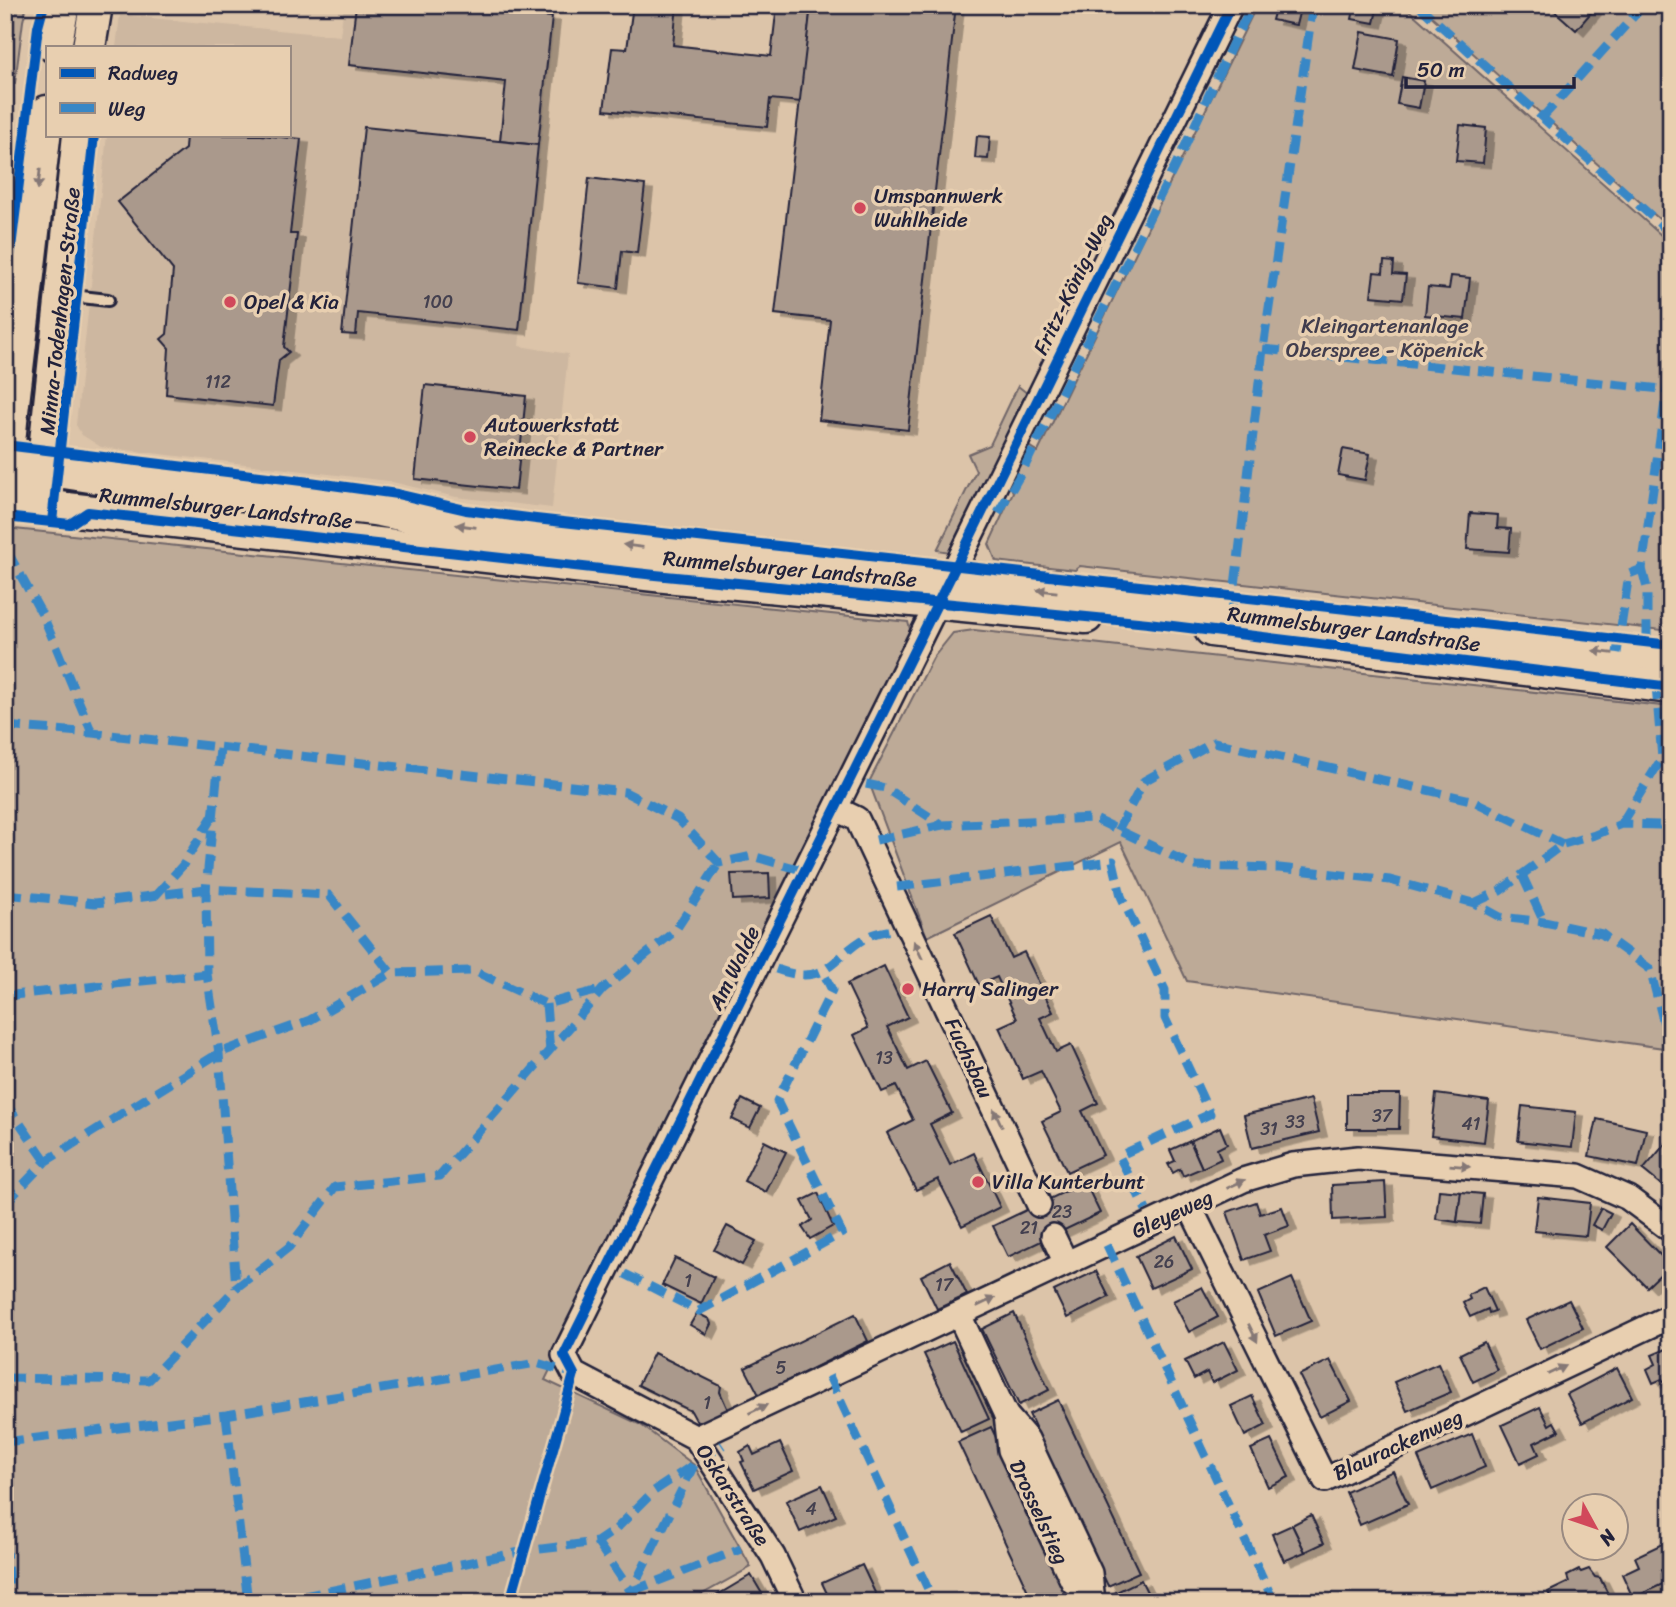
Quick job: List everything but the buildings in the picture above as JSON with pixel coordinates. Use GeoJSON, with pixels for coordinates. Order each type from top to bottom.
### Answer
{"type":"FeatureCollection","features":[{"type":"Feature","properties":{"kind":"main road"},"geometry":{"type":"LineString","coordinates":[[55,46],[63,5]]}},
{"type":"Feature","properties":{"kind":"main road"},"geometry":{"type":"LineString","coordinates":[[89,46],[96,5]]}},
{"type":"Feature","properties":{"kind":"main road","name":"Minna-Todenhagen-Straße"},"geometry":{"type":"LineString","coordinates":[[13,503],[6,463],[46,121]]}},
{"type":"Feature","properties":{"kind":"main road","name":"Minna-Todenhagen-Straße"},"geometry":{"type":"LineString","coordinates":[[13,503],[43,469],[79,136]]}},
{"type":"Feature","properties":{"kind":"main road","name":"Rummelsburger Landstraße"},"geometry":{"type":"LineString","coordinates":[[6,463],[374,509],[463,526],[943,591],[987,609],[1162,624],[1671,687]]}},
{"type":"Feature","properties":{"kind":"main road","name":"Rummelsburger Landstraße"},"geometry":{"type":"LineString","coordinates":[[13,503],[655,575],[943,591],[1671,659]]}},
{"type":"Feature","properties":{"kind":"street","name":"Fritz-König-Weg"},"geometry":{"type":"LineString","coordinates":[[943,591],[1231,5]]}},
{"type":"Feature","properties":{"kind":"street","name":"Am Walde"},"geometry":{"type":"LineString","coordinates":[[571,1382],[564,1354],[943,591]]}},
{"type":"Feature","properties":{"kind":"street","name":"Fuchsbau"},"geometry":{"type":"LineString","coordinates":[[836,809],[857,819],[1038,1205]]}},
{"type":"Feature","properties":{"kind":"street","name":"Gleyeweg"},"geometry":{"type":"LineString","coordinates":[[696,1438],[1243,1180],[1293,1165],[1358,1158],[1578,1176],[1628,1198],[1671,1230]]}},
{"type":"Feature","properties":{"kind":"street","name":"Blaurackenweg"},"geometry":{"type":"LineString","coordinates":[[1190,1207],[1325,1480],[1671,1316]]}},
{"type":"Feature","properties":{"kind":"street"},"geometry":{"type":"LineString","coordinates":[[1053,1236],[1066,1263]]}},
{"type":"Feature","properties":{"kind":"street","name":"Drosselstieg"},"geometry":{"type":"LineString","coordinates":[[959,1315],[1006,1415],[1027,1439],[1090,1573],[1093,1601]]}},
{"type":"Feature","properties":{"kind":"street","name":"Oskarstraße"},"geometry":{"type":"LineString","coordinates":[[571,1382],[696,1438],[773,1556],[795,1602]]}},
{"type":"Feature","properties":{"kind":"lane"},"geometry":{"type":"LineString","coordinates":[[61,294],[108,300]]}},
{"type":"Feature","properties":{"kind":"path"},"geometry":{"type":"LineString","coordinates":[[510,1602],[571,1382]]}},
{"type":"Feature","properties":{"kind":"shaded area"},"geometry":{"type":"Polygon","coordinates":[[[344,5],[533,5],[556,8],[519,346],[568,354],[552,508],[456,497],[388,481],[101,447],[82,435],[76,425],[107,136],[290,136],[290,46],[116,46],[120,15],[340,36],[344,5]]]}},
{"type":"Feature","properties":{"kind":"green space"},"geometry":{"type":"Polygon","coordinates":[[[5,5],[27,5],[15,83],[5,82],[5,5]]]}},
{"type":"Feature","properties":{"kind":"green space","name":"Kleingartenanlage Oberspree - Köpenick"},"geometry":{"type":"Polygon","coordinates":[[[1257,5],[1403,5],[1671,244],[1671,631],[1080,566],[1075,570],[996,561],[989,544],[1013,492],[1009,483],[1027,445],[1038,452],[1257,5]]]}},
{"type":"Feature","properties":{"kind":"green space"},"geometry":{"type":"Polygon","coordinates":[[[1419,5],[1671,5],[1671,220],[1667,226],[1419,5]]]}},
{"type":"Feature","properties":{"kind":"green space"},"geometry":{"type":"Polygon","coordinates":[[[61,136],[70,136],[38,407],[28,406],[61,136]]]}},
{"type":"Feature","properties":{"kind":"green space"},"geometry":{"type":"Polygon","coordinates":[[[1018,386],[1028,394],[950,552],[937,550],[976,471],[968,454],[990,445],[1018,386]]]}},
{"type":"Feature","properties":{"kind":"green space"},"geometry":{"type":"Polygon","coordinates":[[[5,528],[908,622],[911,633],[545,1380],[641,1425],[694,1465],[751,1567],[701,1595],[704,1602],[5,1602],[5,528]]]}},
{"type":"Feature","properties":{"kind":"green space"},"geometry":{"type":"Polygon","coordinates":[[[974,630],[1671,707],[1671,1049],[1187,981],[1121,842],[927,937],[869,782],[933,658],[953,633],[974,630]]]}},
{"type":"Feature","properties":{"kind":"tunnel"},"geometry":{"type":"LineString","coordinates":[[1039,1205],[1053,1236]]}},
{"type":"Feature","properties":{"kind":"marked path"},"geometry":{"type":"LineString","coordinates":[[998,513],[1023,470],[1253,5]]}},
{"type":"Feature","properties":{"kind":"marked path"},"geometry":{"type":"LineString","coordinates":[[1232,611],[1263,349],[1313,5]]}},
{"type":"Feature","properties":{"kind":"marked path"},"geometry":{"type":"LineString","coordinates":[[1418,5],[1671,234]]}},
{"type":"Feature","properties":{"kind":"marked path"},"geometry":{"type":"LineString","coordinates":[[1541,119],[1644,5]]}},
{"type":"Feature","properties":{"kind":"marked path"},"geometry":{"type":"LineString","coordinates":[[1263,349],[1671,390]]}},
{"type":"Feature","properties":{"kind":"marked path"},"geometry":{"type":"LineString","coordinates":[[1617,653],[1629,574],[1642,569],[1671,359]]}},
{"type":"Feature","properties":{"kind":"marked path"},"geometry":{"type":"LineString","coordinates":[[6,524],[6,549],[44,618],[92,733]]}},
{"type":"Feature","properties":{"kind":"marked path"},"geometry":{"type":"LineString","coordinates":[[1642,569],[1647,588],[1647,637]]}},
{"type":"Feature","properties":{"kind":"marked path"},"geometry":{"type":"LineString","coordinates":[[1621,824],[1662,758],[1656,686]]}},
{"type":"Feature","properties":{"kind":"marked path"},"geometry":{"type":"LineString","coordinates":[[5,726],[92,733],[625,792],[678,819],[719,863],[752,856],[805,871]]}},
{"type":"Feature","properties":{"kind":"marked path"},"geometry":{"type":"LineString","coordinates":[[1118,830],[1144,781],[1214,742],[1471,800],[1563,844]]}},
{"type":"Feature","properties":{"kind":"marked path"},"geometry":{"type":"LineString","coordinates":[[220,749],[206,889],[207,974],[219,1053],[236,1288]]}},
{"type":"Feature","properties":{"kind":"marked path"},"geometry":{"type":"LineString","coordinates":[[866,784],[885,788],[942,825],[1093,818],[1194,866],[1279,868],[1390,880],[1474,903],[1500,917],[1544,922],[1602,934],[1650,969],[1664,1024],[1671,1028]]}},
{"type":"Feature","properties":{"kind":"marked path"},"geometry":{"type":"LineString","coordinates":[[155,896],[183,865],[212,817]]}},
{"type":"Feature","properties":{"kind":"marked path"},"geometry":{"type":"LineString","coordinates":[[1474,903],[1500,891],[1563,844],[1621,824],[1659,825],[1671,821]]}},
{"type":"Feature","properties":{"kind":"marked path"},"geometry":{"type":"LineString","coordinates":[[876,840],[942,825]]}},
{"type":"Feature","properties":{"kind":"marked path"},"geometry":{"type":"LineString","coordinates":[[897,887],[1113,861],[1121,896],[1165,990],[1165,1018],[1210,1114],[1119,1156],[1146,1210]]}},
{"type":"Feature","properties":{"kind":"marked path"},"geometry":{"type":"LineString","coordinates":[[5,1378],[149,1380],[236,1288],[289,1247],[335,1187],[440,1176],[603,989],[675,931],[719,863]]}},
{"type":"Feature","properties":{"kind":"marked path"},"geometry":{"type":"LineString","coordinates":[[1522,875],[1544,922]]}},
{"type":"Feature","properties":{"kind":"marked path"},"geometry":{"type":"LineString","coordinates":[[5,894],[95,903],[206,889],[329,895],[391,973],[474,971],[546,1004],[603,989]]}},
{"type":"Feature","properties":{"kind":"marked path"},"geometry":{"type":"LineString","coordinates":[[776,969],[807,975],[818,972],[828,968],[869,936],[897,929]]}},
{"type":"Feature","properties":{"kind":"marked path"},"geometry":{"type":"LineString","coordinates":[[625,1274],[699,1311],[842,1233],[777,1101],[832,990],[823,972]]}},
{"type":"Feature","properties":{"kind":"marked path"},"geometry":{"type":"LineString","coordinates":[[5,1204],[46,1161],[219,1053],[310,1020],[391,973]]}},
{"type":"Feature","properties":{"kind":"marked path"},"geometry":{"type":"LineString","coordinates":[[5,996],[207,974]]}},
{"type":"Feature","properties":{"kind":"marked path"},"geometry":{"type":"LineString","coordinates":[[546,1004],[550,1051]]}},
{"type":"Feature","properties":{"kind":"marked path"},"geometry":{"type":"LineString","coordinates":[[5,1102],[46,1161]]}},
{"type":"Feature","properties":{"kind":"marked path"},"geometry":{"type":"LineString","coordinates":[[1107,1245],[1274,1602]]}},
{"type":"Feature","properties":{"kind":"marked path"},"geometry":{"type":"LineString","coordinates":[[5,1442],[226,1415],[537,1363],[574,1374]]}},
{"type":"Feature","properties":{"kind":"marked path"},"geometry":{"type":"LineString","coordinates":[[829,1376],[934,1602]]}},
{"type":"Feature","properties":{"kind":"marked path"},"geometry":{"type":"LineString","coordinates":[[226,1415],[248,1602]]}},
{"type":"Feature","properties":{"kind":"marked path"},"geometry":{"type":"LineString","coordinates":[[275,1602],[525,1551],[597,1542],[616,1529],[654,1491],[723,1445]]}},
{"type":"Feature","properties":{"kind":"marked path"},"geometry":{"type":"LineString","coordinates":[[626,1602],[694,1465]]}},
{"type":"Feature","properties":{"kind":"marked path"},"geometry":{"type":"LineString","coordinates":[[5,1540],[11,1602]]}},
{"type":"Feature","properties":{"kind":"marked path"},"geometry":{"type":"LineString","coordinates":[[597,1542],[638,1602]]}},
{"type":"Feature","properties":{"kind":"marked path"},"geometry":{"type":"LineString","coordinates":[[632,1591],[741,1549]]}},
{"type":"Feature","properties":{"kind":"cycle path"},"geometry":{"type":"LineString","coordinates":[[5,297],[38,27],[44,5]]}},
{"type":"Feature","properties":{"kind":"cycle path"},"geometry":{"type":"LineString","coordinates":[[510,1602],[574,1374],[564,1355],[1231,5]]}},
{"type":"Feature","properties":{"kind":"cycle path"},"geometry":{"type":"LineString","coordinates":[[52,522],[94,136]]}},
{"type":"Feature","properties":{"kind":"cycle path"},"geometry":{"type":"LineString","coordinates":[[5,445],[397,494],[466,510],[536,519],[1671,645]]}},
{"type":"Feature","properties":{"kind":"cycle path"},"geometry":{"type":"LineString","coordinates":[[5,517],[70,524],[88,512],[655,575],[1148,623],[1671,687]]}},
{"type":"Feature","properties":{"kind":"place","name":"Umspannwerk Wuhlheide"},"geometry":{"type":"Point","coordinates":[860,208]}},
{"type":"Feature","properties":{"kind":"place","name":"Opel & Kia"},"geometry":{"type":"Point","coordinates":[230,302]}},
{"type":"Feature","properties":{"kind":"place","name":"Autowerkstatt Reinecke & Partner"},"geometry":{"type":"Point","coordinates":[470,437]}},
{"type":"Feature","properties":{"kind":"place","name":"Harry Salinger"},"geometry":{"type":"Point","coordinates":[908,989]}},
{"type":"Feature","properties":{"kind":"place","name":"Villa Kunterbunt"},"geometry":{"type":"Point","coordinates":[978,1182]}}]}
